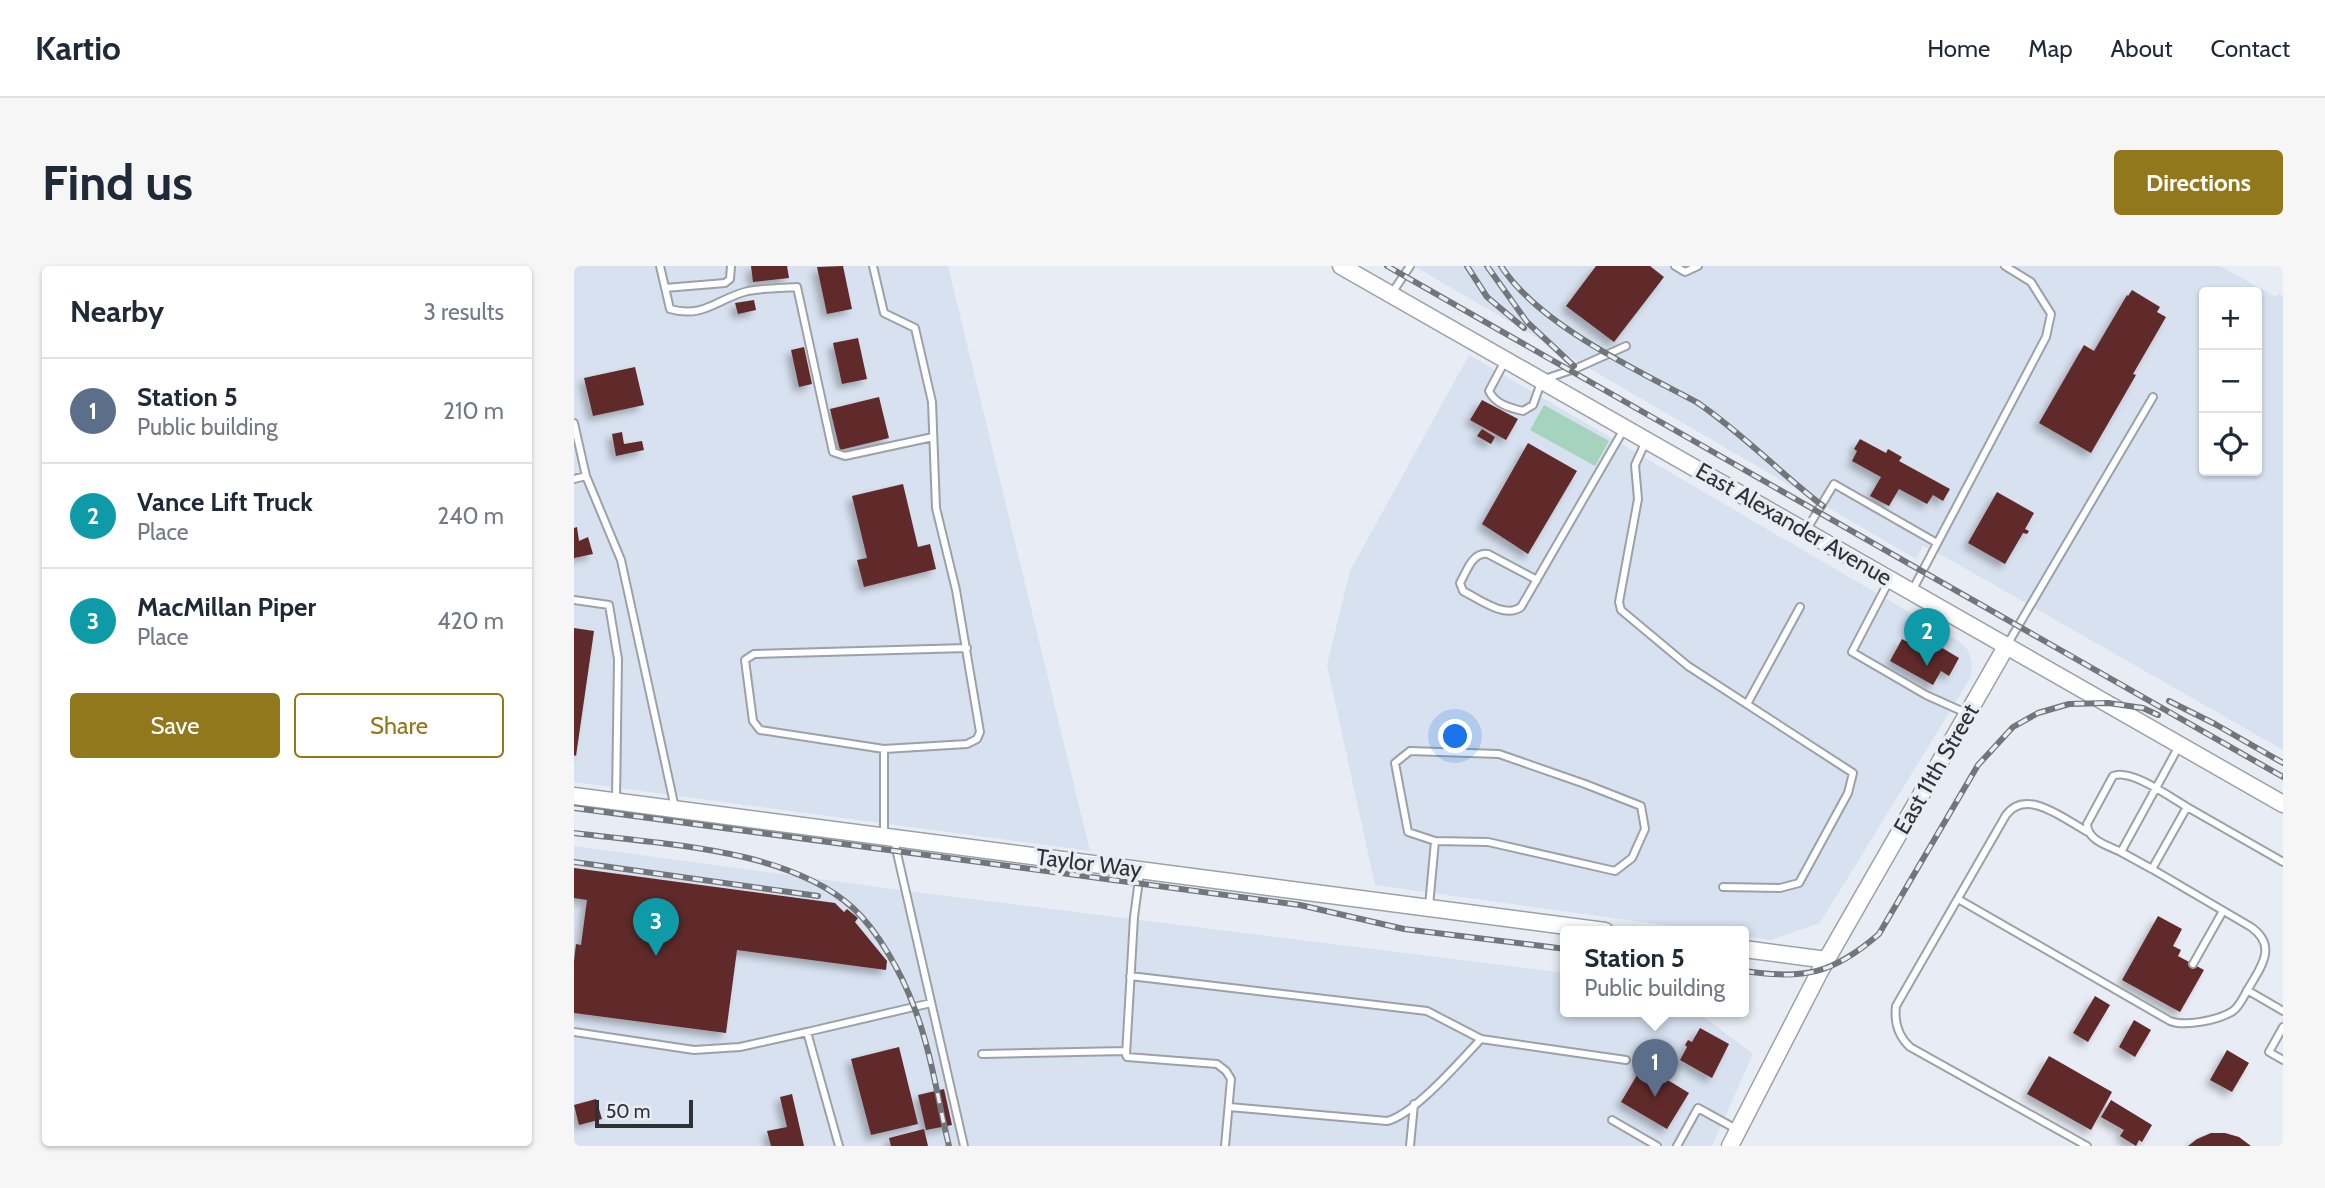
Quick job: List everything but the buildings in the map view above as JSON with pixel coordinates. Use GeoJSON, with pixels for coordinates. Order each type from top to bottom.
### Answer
{"type":"FeatureCollection","features":[{"type":"Feature","properties":{"kind":"street","name":"East Alexander Avenue"},"geometry":{"type":"LineString","coordinates":[[1343,266],[2283,804]]}},
{"type":"Feature","properties":{"kind":"street","name":"East 11th Street"},"geometry":{"type":"LineString","coordinates":[[1730,1146],[1826,960],[2007,645]]}},
{"type":"Feature","properties":{"kind":"street","name":"Taylor Way"},"geometry":{"type":"LineString","coordinates":[[574,796],[1567,926]]}},
{"type":"Feature","properties":{"kind":"street"},"geometry":{"type":"LineString","coordinates":[[1749,950],[1826,960]]}},
{"type":"Feature","properties":{"kind":"lane"},"geometry":{"type":"LineString","coordinates":[[660,266],[670,309],[684,313],[708,309],[746,291],[797,287],[834,452],[845,456],[933,437]]}},
{"type":"Feature","properties":{"kind":"lane"},"geometry":{"type":"LineString","coordinates":[[665,288],[725,283],[730,279],[731,266]]}},
{"type":"Feature","properties":{"kind":"lane"},"geometry":{"type":"LineString","coordinates":[[873,266],[884,313],[915,328],[932,402],[936,508],[956,590],[967,648],[980,732],[977,739],[967,744],[884,749],[760,730],[753,721],[745,660],[754,654],[967,648]]}},
{"type":"Feature","properties":{"kind":"lane"},"geometry":{"type":"LineString","coordinates":[[1392,295],[1410,266]]}},
{"type":"Feature","properties":{"kind":"lane"},"geometry":{"type":"LineString","coordinates":[[1675,266],[1685,272],[1698,266]]}},
{"type":"Feature","properties":{"kind":"lane"},"geometry":{"type":"LineString","coordinates":[[1912,591],[2046,337],[2050,314],[2031,282],[2005,266]]}},
{"type":"Feature","properties":{"kind":"lane"},"geometry":{"type":"LineString","coordinates":[[1506,360],[1489,391],[1493,399],[1512,409],[1523,411],[1532,405],[1542,380],[1626,346]]}},
{"type":"Feature","properties":{"kind":"lane","name":"East 11th Street"},"geometry":{"type":"LineString","coordinates":[[2007,645],[2153,397]]}},
{"type":"Feature","properties":{"kind":"lane"},"geometry":{"type":"LineString","coordinates":[[574,423],[586,476],[621,561],[675,810]]}},
{"type":"Feature","properties":{"kind":"lane"},"geometry":{"type":"LineString","coordinates":[[1536,580],[1488,554],[1480,553],[1474,557],[1460,583],[1462,591],[1507,612],[1521,607],[1625,427]]}},
{"type":"Feature","properties":{"kind":"lane"},"geometry":{"type":"LineString","coordinates":[[1647,440],[1635,465],[1637,499],[1619,602],[1621,610],[1689,666],[1853,773],[1848,793],[1799,883],[1780,888],[1723,887]]}},
{"type":"Feature","properties":{"kind":"lane"},"geometry":{"type":"LineString","coordinates":[[574,479],[586,476]]}},
{"type":"Feature","properties":{"kind":"lane"},"geometry":{"type":"LineString","coordinates":[[1806,531],[1833,484],[1937,543]]}},
{"type":"Feature","properties":{"kind":"lane"},"geometry":{"type":"LineString","coordinates":[[1890,579],[1852,652],[1926,695],[1968,714]]}},
{"type":"Feature","properties":{"kind":"lane"},"geometry":{"type":"LineString","coordinates":[[574,600],[609,605],[618,659],[616,802]]}},
{"type":"Feature","properties":{"kind":"lane"},"geometry":{"type":"LineString","coordinates":[[1747,704],[1800,607]]}},
{"type":"Feature","properties":{"kind":"lane"},"geometry":{"type":"LineString","coordinates":[[2121,852],[2180,745]]}},
{"type":"Feature","properties":{"kind":"lane"},"geometry":{"type":"LineString","coordinates":[[884,749],[889,837],[964,1146]]}},
{"type":"Feature","properties":{"kind":"lane"},"geometry":{"type":"LineString","coordinates":[[1410,751],[1499,754],[1641,806],[1645,829],[1632,858],[1615,871],[1488,842],[1435,841],[1408,832],[1395,763],[1410,751]]}},
{"type":"Feature","properties":{"kind":"lane"},"geometry":{"type":"LineString","coordinates":[[1958,899],[2175,1024],[2189,1024],[2231,1012],[2239,1006],[2264,962],[2265,945],[2255,931],[2223,911],[2092,838],[2087,824],[2113,776],[2126,774],[2156,789],[2283,862]]}},
{"type":"Feature","properties":{"kind":"lane"},"geometry":{"type":"LineString","coordinates":[[2087,1146],[1910,1047],[1901,1037],[1895,1022],[1896,1006],[2006,815],[2018,804],[2034,804],[2088,832]]}},
{"type":"Feature","properties":{"kind":"lane"},"geometry":{"type":"LineString","coordinates":[[2151,869],[2187,807]]}},
{"type":"Feature","properties":{"kind":"lane"},"geometry":{"type":"LineString","coordinates":[[1429,908],[1435,841]]}},
{"type":"Feature","properties":{"kind":"lane"},"geometry":{"type":"LineString","coordinates":[[1141,870],[1134,917],[1125,1051],[1127,1057],[1217,1065],[1226,1071],[1231,1079],[1225,1146]]}},
{"type":"Feature","properties":{"kind":"lane"},"geometry":{"type":"LineString","coordinates":[[2193,964],[2223,911]]}},
{"type":"Feature","properties":{"kind":"lane"},"geometry":{"type":"LineString","coordinates":[[1130,976],[1427,1011],[1482,1039],[1626,1060]]}},
{"type":"Feature","properties":{"kind":"lane"},"geometry":{"type":"LineString","coordinates":[[2247,990],[2283,1011]]}},
{"type":"Feature","properties":{"kind":"lane"},"geometry":{"type":"LineString","coordinates":[[574,1032],[694,1050],[740,1047],[931,1003]]}},
{"type":"Feature","properties":{"kind":"lane"},"geometry":{"type":"LineString","coordinates":[[2283,1027],[2269,1052],[2283,1060]]}},
{"type":"Feature","properties":{"kind":"lane"},"geometry":{"type":"LineString","coordinates":[[807,1032],[839,1146]]}},
{"type":"Feature","properties":{"kind":"lane"},"geometry":{"type":"LineString","coordinates":[[1229,1107],[1387,1121],[1398,1119],[1482,1039]]}},
{"type":"Feature","properties":{"kind":"lane"},"geometry":{"type":"LineString","coordinates":[[982,1054],[1125,1051]]}},
{"type":"Feature","properties":{"kind":"lane"},"geometry":{"type":"LineString","coordinates":[[1410,1146],[1414,1104]]}},
{"type":"Feature","properties":{"kind":"lane"},"geometry":{"type":"LineString","coordinates":[[1677,1146],[1699,1108],[1739,1131]]}},
{"type":"Feature","properties":{"kind":"lane"},"geometry":{"type":"LineString","coordinates":[[1612,1121],[1657,1146]]}},
{"type":"Feature","properties":{"kind":"shaded area"},"geometry":{"type":"Polygon","coordinates":[[[574,266],[948,266],[1090,851],[574,782],[574,266]]]}},
{"type":"Feature","properties":{"kind":"shaded area"},"geometry":{"type":"Polygon","coordinates":[[[1414,266],[2220,266],[2258,287],[2199,287],[2199,476],[2262,476],[2262,289],[2276,297],[2278,294],[2283,296],[2283,750],[1923,546],[1916,559],[1414,266]]]}},
{"type":"Feature","properties":{"kind":"shaded area"},"geometry":{"type":"Polygon","coordinates":[[[1469,355],[1957,640],[1968,650],[1972,664],[1971,677],[1820,923],[1771,940],[1749,937],[1749,926],[1671,926],[1375,885],[1327,665],[1350,571],[1469,355]]]}},
{"type":"Feature","properties":{"kind":"shaded area"},"geometry":{"type":"Polygon","coordinates":[[[574,846],[915,892],[1560,972],[1560,1017],[1704,1017],[1753,1054],[1712,1146],[574,1146],[574,846]]]}},
{"type":"Feature","properties":{"kind":"green space"},"geometry":{"type":"Polygon","coordinates":[[[1544,405],[1609,441],[1595,466],[1530,430],[1544,405]]]}},
{"type":"Feature","properties":{"kind":"railway"},"geometry":{"type":"LineString","coordinates":[[1387,266],[2283,777]]}},
{"type":"Feature","properties":{"kind":"railway"},"geometry":{"type":"LineString","coordinates":[[1467,266],[1487,297],[1524,328]]}},
{"type":"Feature","properties":{"kind":"railway"},"geometry":{"type":"LineString","coordinates":[[1487,266],[1527,322],[1574,366]]}},
{"type":"Feature","properties":{"kind":"railway"},"geometry":{"type":"LineString","coordinates":[[1501,266],[1539,308],[1564,327],[1619,361],[1698,403],[1823,506]]}},
{"type":"Feature","properties":{"kind":"railway"},"geometry":{"type":"LineString","coordinates":[[2169,701],[2283,763]]}},
{"type":"Feature","properties":{"kind":"railway"},"geometry":{"type":"LineString","coordinates":[[1749,972],[1784,975],[1817,971],[1847,958],[1879,934],[1978,765],[2013,727],[2038,713],[2069,704],[2108,703],[2143,708],[2158,715]]}},
{"type":"Feature","properties":{"kind":"railway"},"geometry":{"type":"LineString","coordinates":[[574,808],[1300,905],[1404,929],[1560,948]]}},
{"type":"Feature","properties":{"kind":"railway"},"geometry":{"type":"LineString","coordinates":[[574,833],[682,846],[759,861],[826,888],[853,908],[880,941],[909,994],[925,1041],[949,1146]]}},
{"type":"Feature","properties":{"kind":"railway"},"geometry":{"type":"LineString","coordinates":[[574,862],[818,896]]}},
{"type":"Feature","properties":{"kind":"place","name":"Vance Lift Truck"},"geometry":{"type":"Point","coordinates":[1927,666]}},
{"type":"Feature","properties":{"kind":"place","name":"MacMillan Piper"},"geometry":{"type":"Point","coordinates":[656,956]}},
{"type":"Feature","properties":{"kind":"place","name":"Station 5"},"geometry":{"type":"Point","coordinates":[1655,1097]}}]}
